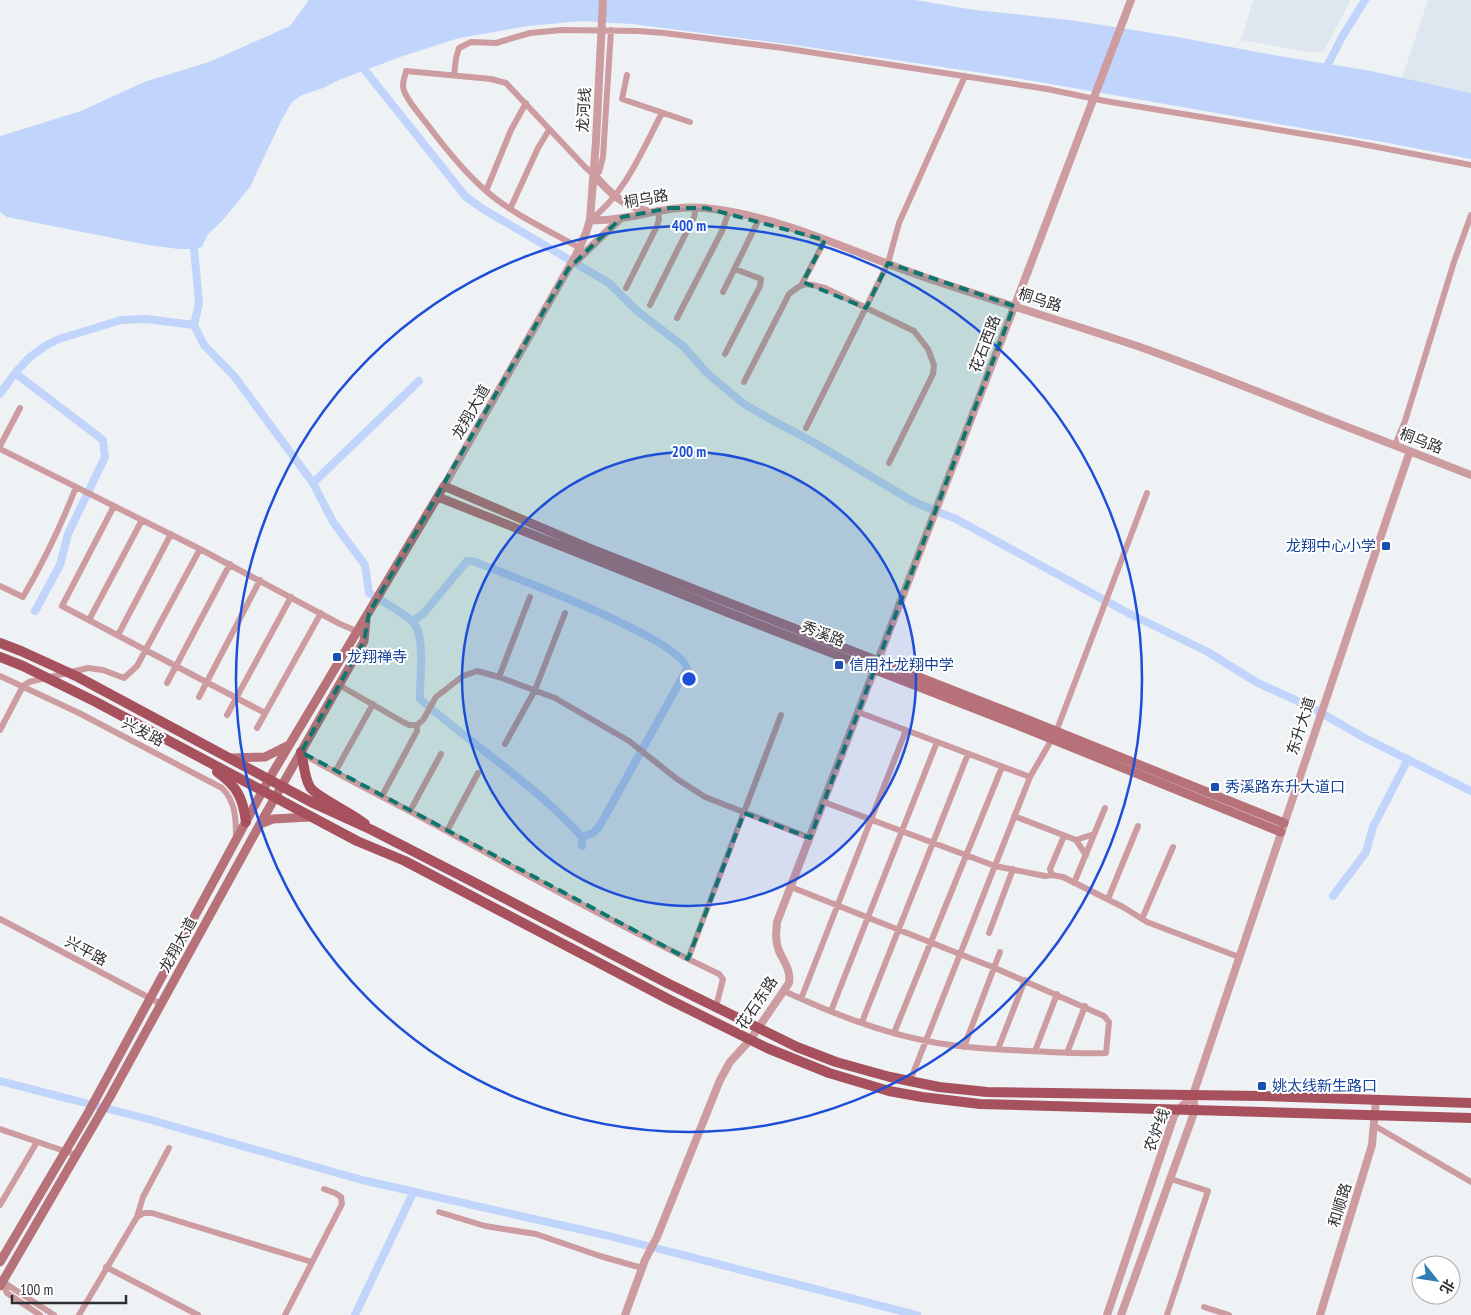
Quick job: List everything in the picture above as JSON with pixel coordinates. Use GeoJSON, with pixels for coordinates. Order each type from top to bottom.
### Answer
{"type":"FeatureCollection","features":[{"type":"Feature","properties":{"kind":"main road","name":"龙翔大道"},"geometry":{"type":"LineString","coordinates":[[0,1262],[88,1113],[269,779],[361,633],[369,613],[383,588],[444,486]]}},
{"type":"Feature","properties":{"kind":"main road","name":"秀溪路"},"geometry":{"type":"LineString","coordinates":[[444,486],[598,552],[876,665],[1283,827]]}},
{"type":"Feature","properties":{"kind":"main road","name":"秀溪路"},"geometry":{"type":"LineString","coordinates":[[438,497],[712,606],[876,665]]}},
{"type":"Feature","properties":{"kind":"main road","name":"龙翔大道"},"geometry":{"type":"LineString","coordinates":[[1,1283],[100,1115],[281,786],[356,657],[364,641],[361,633]]}},
{"type":"Feature","properties":{"kind":"main road"},"geometry":{"type":"LineString","coordinates":[[0,643],[68,672],[231,758],[313,804],[372,830],[716,1008],[797,1047],[836,1062],[939,1087],[987,1092],[1193,1095],[1471,1103]]}},
{"type":"Feature","properties":{"kind":"main road"},"geometry":{"type":"LineString","coordinates":[[0,657],[46,678],[168,740],[357,841],[405,861],[670,1000],[750,1040],[829,1073],[889,1091],[922,1098],[1006,1105],[1195,1110],[1375,1121],[1471,1118]]}},
{"type":"Feature","properties":{"kind":"main road"},"geometry":{"type":"LineString","coordinates":[[168,740],[188,756],[226,778],[242,798],[246,822]]}},
{"type":"Feature","properties":{"kind":"main road"},"geometry":{"type":"LineString","coordinates":[[231,758],[264,757],[289,745]]}},
{"type":"Feature","properties":{"kind":"main road"},"geometry":{"type":"LineString","coordinates":[[301,752],[306,777],[311,788],[317,794],[358,818],[372,830]]}},
{"type":"Feature","properties":{"kind":"main road"},"geometry":{"type":"LineString","coordinates":[[260,824],[273,819],[310,816]]}},
{"type":"Feature","properties":{"kind":"street","name":"龙河线"},"geometry":{"type":"LineString","coordinates":[[590,220],[603,0]]}},
{"type":"Feature","properties":{"kind":"street","name":"花石西路"},"geometry":{"type":"LineString","coordinates":[[876,665],[1131,0]]}},
{"type":"Feature","properties":{"kind":"street"},"geometry":{"type":"LineString","coordinates":[[454,75],[459,48],[471,42],[496,43],[530,33],[562,30],[664,33],[765,46],[1047,89],[1096,100],[1263,126],[1471,165]]}},
{"type":"Feature","properties":{"kind":"street"},"geometry":{"type":"LineString","coordinates":[[594,175],[600,172],[603,156],[611,30]]}},
{"type":"Feature","properties":{"kind":"street"},"geometry":{"type":"LineString","coordinates":[[578,251],[510,209],[466,173],[407,97],[403,88],[406,71],[500,80],[513,89],[549,130],[625,205],[648,212]]}},
{"type":"Feature","properties":{"kind":"street"},"geometry":{"type":"LineString","coordinates":[[627,75],[622,99],[690,122]]}},
{"type":"Feature","properties":{"kind":"street"},"geometry":{"type":"LineString","coordinates":[[806,428],[888,263],[899,223],[965,76]]}},
{"type":"Feature","properties":{"kind":"street"},"geometry":{"type":"LineString","coordinates":[[486,191],[511,130],[526,103]]}},
{"type":"Feature","properties":{"kind":"street"},"geometry":{"type":"LineString","coordinates":[[590,220],[606,208],[615,196],[629,175],[662,113]]}},
{"type":"Feature","properties":{"kind":"street"},"geometry":{"type":"LineString","coordinates":[[510,209],[538,148],[549,130]]}},
{"type":"Feature","properties":{"kind":"street","name":"桐乌路"},"geometry":{"type":"LineString","coordinates":[[590,220],[606,221],[686,206],[729,212],[759,219],[825,240],[932,280],[1140,347],[1471,475]]}},
{"type":"Feature","properties":{"kind":"street"},"geometry":{"type":"LineString","coordinates":[[650,305],[694,217],[696,207]]}},
{"type":"Feature","properties":{"kind":"street"},"geometry":{"type":"LineString","coordinates":[[626,288],[657,226],[659,219],[658,210]]}},
{"type":"Feature","properties":{"kind":"street"},"geometry":{"type":"LineString","coordinates":[[677,318],[722,231],[729,212]]}},
{"type":"Feature","properties":{"kind":"street"},"geometry":{"type":"LineString","coordinates":[[1395,445],[1405,421],[1454,262],[1471,214]]}},
{"type":"Feature","properties":{"kind":"street"},"geometry":{"type":"LineString","coordinates":[[568,269],[622,217]]}},
{"type":"Feature","properties":{"kind":"street"},"geometry":{"type":"LineString","coordinates":[[723,292],[759,219]]}},
{"type":"Feature","properties":{"kind":"street","name":"龙翔大道"},"geometry":{"type":"LineString","coordinates":[[444,486],[578,251],[590,220]]}},
{"type":"Feature","properties":{"kind":"street"},"geometry":{"type":"LineString","coordinates":[[744,382],[789,294],[802,284],[825,240]]}},
{"type":"Feature","properties":{"kind":"street"},"geometry":{"type":"LineString","coordinates":[[725,354],[760,286],[760,280],[735,269]]}},
{"type":"Feature","properties":{"kind":"street"},"geometry":{"type":"LineString","coordinates":[[802,284],[825,288],[914,331],[928,349],[934,365],[933,374],[889,463]]}},
{"type":"Feature","properties":{"kind":"street"},"geometry":{"type":"LineString","coordinates":[[20,408],[0,448],[200,548],[361,633]]}},
{"type":"Feature","properties":{"kind":"street","name":"东升大道"},"geometry":{"type":"LineString","coordinates":[[1193,1095],[1322,706],[1410,451]]}},
{"type":"Feature","properties":{"kind":"street"},"geometry":{"type":"LineString","coordinates":[[0,586],[23,597],[44,561],[77,488]]}},
{"type":"Feature","properties":{"kind":"street"},"geometry":{"type":"LineString","coordinates":[[910,1081],[1030,777],[1054,736],[1147,494]]}},
{"type":"Feature","properties":{"kind":"street"},"geometry":{"type":"LineString","coordinates":[[114,506],[62,606],[265,713]]}},
{"type":"Feature","properties":{"kind":"street"},"geometry":{"type":"LineString","coordinates":[[89,620],[142,520]]}},
{"type":"Feature","properties":{"kind":"street"},"geometry":{"type":"LineString","coordinates":[[118,635],[172,534]]}},
{"type":"Feature","properties":{"kind":"street"},"geometry":{"type":"LineString","coordinates":[[0,730],[23,686],[29,682],[88,668],[103,670],[116,677],[124,678],[137,666],[200,548]]}},
{"type":"Feature","properties":{"kind":"street"},"geometry":{"type":"LineString","coordinates":[[167,682],[230,564]]}},
{"type":"Feature","properties":{"kind":"street"},"geometry":{"type":"LineString","coordinates":[[198,696],[260,580]]}},
{"type":"Feature","properties":{"kind":"street"},"geometry":{"type":"LineString","coordinates":[[227,715],[291,597]]}},
{"type":"Feature","properties":{"kind":"street"},"geometry":{"type":"LineString","coordinates":[[499,677],[530,597]]}},
{"type":"Feature","properties":{"kind":"street"},"geometry":{"type":"LineString","coordinates":[[257,728],[321,613]]}},
{"type":"Feature","properties":{"kind":"street"},"geometry":{"type":"LineString","coordinates":[[505,744],[534,690],[566,613]]}},
{"type":"Feature","properties":{"kind":"street","name":"花石东路"},"geometry":{"type":"LineString","coordinates":[[624,1315],[720,1080],[730,1062],[750,1040],[789,983],[790,975],[775,936],[777,922],[876,665]]}},
{"type":"Feature","properties":{"kind":"street"},"geometry":{"type":"LineString","coordinates":[[339,684],[409,725],[417,725],[423,720],[436,697],[463,676],[477,672],[499,677],[555,698],[629,741],[690,788],[705,797],[810,838]]}},
{"type":"Feature","properties":{"kind":"street","name":"兴发路"},"geometry":{"type":"LineString","coordinates":[[0,676],[79,713],[222,788],[230,796],[235,810],[236,841]]}},
{"type":"Feature","properties":{"kind":"street"},"geometry":{"type":"LineString","coordinates":[[335,772],[373,704]]}},
{"type":"Feature","properties":{"kind":"street"},"geometry":{"type":"LineString","coordinates":[[858,712],[1030,777]]}},
{"type":"Feature","properties":{"kind":"street"},"geometry":{"type":"LineString","coordinates":[[688,959],[781,715]]}},
{"type":"Feature","properties":{"kind":"street"},"geometry":{"type":"LineString","coordinates":[[382,796],[417,730],[417,725]]}},
{"type":"Feature","properties":{"kind":"street"},"geometry":{"type":"LineString","coordinates":[[800,999],[906,730]]}},
{"type":"Feature","properties":{"kind":"street"},"geometry":{"type":"LineString","coordinates":[[831,1011],[937,742]]}},
{"type":"Feature","properties":{"kind":"street"},"geometry":{"type":"LineString","coordinates":[[301,752],[611,920],[719,974],[722,979],[716,1008]]}},
{"type":"Feature","properties":{"kind":"street"},"geometry":{"type":"LineString","coordinates":[[410,811],[441,754]]}},
{"type":"Feature","properties":{"kind":"street"},"geometry":{"type":"LineString","coordinates":[[862,1022],[968,754]]}},
{"type":"Feature","properties":{"kind":"street"},"geometry":{"type":"LineString","coordinates":[[894,1033],[1002,767]]}},
{"type":"Feature","properties":{"kind":"street"},"geometry":{"type":"LineString","coordinates":[[447,831],[478,773]]}},
{"type":"Feature","properties":{"kind":"street"},"geometry":{"type":"LineString","coordinates":[[824,802],[995,866],[1045,876],[1063,877],[1158,927],[1239,957]]}},
{"type":"Feature","properties":{"kind":"street"},"geometry":{"type":"LineString","coordinates":[[1074,883],[1105,808]]}},
{"type":"Feature","properties":{"kind":"street"},"geometry":{"type":"LineString","coordinates":[[1014,816],[1076,840],[1094,834]]}},
{"type":"Feature","properties":{"kind":"street"},"geometry":{"type":"LineString","coordinates":[[1108,899],[1138,826]]}},
{"type":"Feature","properties":{"kind":"street"},"geometry":{"type":"LineString","coordinates":[[1052,875],[1050,869],[1064,836]]}},
{"type":"Feature","properties":{"kind":"street"},"geometry":{"type":"LineString","coordinates":[[1076,840],[1086,855]]}},
{"type":"Feature","properties":{"kind":"street"},"geometry":{"type":"LineString","coordinates":[[1142,919],[1173,847]]}},
{"type":"Feature","properties":{"kind":"street"},"geometry":{"type":"LineString","coordinates":[[988,933],[1013,869]]}},
{"type":"Feature","properties":{"kind":"street"},"geometry":{"type":"LineString","coordinates":[[784,991],[800,999],[862,1022],[925,1041],[964,1047],[1067,1053],[1106,1053],[1109,1022],[1104,1016],[1085,1006],[994,967],[791,888]]}},
{"type":"Feature","properties":{"kind":"street","name":"兴平路"},"geometry":{"type":"LineString","coordinates":[[0,919],[161,1004]]}},
{"type":"Feature","properties":{"kind":"street"},"geometry":{"type":"LineString","coordinates":[[964,1047],[1000,952]]}},
{"type":"Feature","properties":{"kind":"street"},"geometry":{"type":"LineString","coordinates":[[998,1049],[1025,980]]}},
{"type":"Feature","properties":{"kind":"street"},"geometry":{"type":"LineString","coordinates":[[1035,1051],[1057,994]]}},
{"type":"Feature","properties":{"kind":"street"},"geometry":{"type":"LineString","coordinates":[[1067,1053],[1085,1006]]}},
{"type":"Feature","properties":{"kind":"street","name":"农炉线"},"geometry":{"type":"LineString","coordinates":[[1107,1315],[1171,1126],[1178,1110],[1193,1095]]}},
{"type":"Feature","properties":{"kind":"street","name":"农炉线"},"geometry":{"type":"LineString","coordinates":[[1121,1315],[1195,1110],[1193,1095]]}},
{"type":"Feature","properties":{"kind":"street","name":"和顺路"},"geometry":{"type":"LineString","coordinates":[[1320,1315],[1372,1145],[1376,1100]]}},
{"type":"Feature","properties":{"kind":"street"},"geometry":{"type":"LineString","coordinates":[[1375,1121],[1471,1182]]}},
{"type":"Feature","properties":{"kind":"street"},"geometry":{"type":"LineString","coordinates":[[0,1129],[76,1155]]}},
{"type":"Feature","properties":{"kind":"street"},"geometry":{"type":"LineString","coordinates":[[0,1205],[37,1142]]}},
{"type":"Feature","properties":{"kind":"street"},"geometry":{"type":"LineString","coordinates":[[79,1315],[136,1216],[143,1198],[169,1148]]}},
{"type":"Feature","properties":{"kind":"street"},"geometry":{"type":"LineString","coordinates":[[1167,1315],[1208,1191],[1171,1179]]}},
{"type":"Feature","properties":{"kind":"street"},"geometry":{"type":"LineString","coordinates":[[284,1315],[342,1204],[341,1197],[324,1189]]}},
{"type":"Feature","properties":{"kind":"street"},"geometry":{"type":"LineString","coordinates":[[438,1212],[485,1226],[536,1234],[642,1268]]}},
{"type":"Feature","properties":{"kind":"street"},"geometry":{"type":"LineString","coordinates":[[136,1216],[152,1213],[312,1262]]}},
{"type":"Feature","properties":{"kind":"street"},"geometry":{"type":"LineString","coordinates":[[106,1267],[198,1315]]}},
{"type":"Feature","properties":{"kind":"street"},"geometry":{"type":"LineString","coordinates":[[1,1283],[7,1293],[40,1315]]}},
{"type":"Feature","properties":{"kind":"street"},"geometry":{"type":"LineString","coordinates":[[1,1283],[54,1315]]}},
{"type":"Feature","properties":{"kind":"street"},"geometry":{"type":"LineString","coordinates":[[1204,1307],[1229,1315]]}},
{"type":"Feature","properties":{"kind":"highlighted area"},"geometry":{"type":"Polygon","coordinates":[[[670,208],[706,208],[825,240],[803,282],[866,308],[888,263],[1014,306],[810,838],[744,813],[688,959],[301,752],[364,641],[369,613],[568,269],[622,217],[670,208]]]}},
{"type":"Feature","properties":{"kind":"shaded area"},"geometry":{"type":"Polygon","coordinates":[[[1253,0],[1351,0],[1324,51],[1314,53],[1241,40],[1253,0]]]}},
{"type":"Feature","properties":{"kind":"shaded area"},"geometry":{"type":"Polygon","coordinates":[[[1428,0],[1471,0],[1471,93],[1402,78],[1428,0]]]}},
{"type":"Feature","properties":{"kind":"water"},"geometry":{"type":"Polygon","coordinates":[[[309,0],[915,0],[975,10],[1070,20],[1371,71],[1471,93],[1471,159],[1016,78],[794,45],[632,24],[582,21],[528,26],[459,38],[403,56],[302,95],[292,102],[282,119],[250,187],[221,222],[208,234],[202,247],[179,249],[148,245],[7,217],[0,212],[0,136],[81,111],[144,82],[209,62],[290,26],[309,0]]]}},
{"type":"Feature","properties":{"kind":"waterway"},"geometry":{"type":"LineString","coordinates":[[1323,74],[1342,37],[1365,0]]}},
{"type":"Feature","properties":{"kind":"waterway"},"geometry":{"type":"LineString","coordinates":[[360,64],[466,197],[483,209],[609,283],[636,310],[683,346],[707,373],[744,404],[813,442],[914,502],[956,519],[1130,614],[1208,652],[1256,682],[1311,707],[1363,737],[1471,791]]}},
{"type":"Feature","properties":{"kind":"waterway"},"geometry":{"type":"LineString","coordinates":[[191,240],[194,249],[199,303],[194,325],[204,345],[234,376],[313,483],[333,522],[365,565],[369,593],[406,616],[416,626],[421,646],[420,699],[544,800],[582,837],[582,846]]}},
{"type":"Feature","properties":{"kind":"waterway"},"geometry":{"type":"LineString","coordinates":[[0,394],[29,358],[45,346],[59,339],[121,320],[146,319],[194,325]]}},
{"type":"Feature","properties":{"kind":"waterway"},"geometry":{"type":"LineString","coordinates":[[15,373],[103,440],[105,457],[68,534],[60,565],[35,611]]}},
{"type":"Feature","properties":{"kind":"waterway"},"geometry":{"type":"LineString","coordinates":[[313,483],[419,381]]}},
{"type":"Feature","properties":{"kind":"waterway"},"geometry":{"type":"LineString","coordinates":[[413,621],[424,613],[467,561],[472,561],[554,593],[627,625],[679,657],[687,669],[599,827],[593,833],[582,837]]}},
{"type":"Feature","properties":{"kind":"waterway"},"geometry":{"type":"LineString","coordinates":[[1333,896],[1366,852],[1373,827],[1408,759]]}},
{"type":"Feature","properties":{"kind":"waterway"},"geometry":{"type":"LineString","coordinates":[[0,1081],[144,1118],[362,1180],[605,1235],[917,1315]]}},
{"type":"Feature","properties":{"kind":"waterway"},"geometry":{"type":"LineString","coordinates":[[355,1315],[413,1193]]}},
{"type":"Feature","properties":{"kind":"place","name":"龙翔中心小学"},"geometry":{"type":"Point","coordinates":[1386,546]}},
{"type":"Feature","properties":{"kind":"place","name":"龙翔禅寺"},"geometry":{"type":"Point","coordinates":[337,657]}},
{"type":"Feature","properties":{"kind":"place","name":"信用社龙翔中学"},"geometry":{"type":"Point","coordinates":[839,665]}},
{"type":"Feature","properties":{"kind":"place","name":"秀溪路东升大道口"},"geometry":{"type":"Point","coordinates":[1215,787]}},
{"type":"Feature","properties":{"kind":"place","name":"姚太线新生路口"},"geometry":{"type":"Point","coordinates":[1262,1086]}}]}
